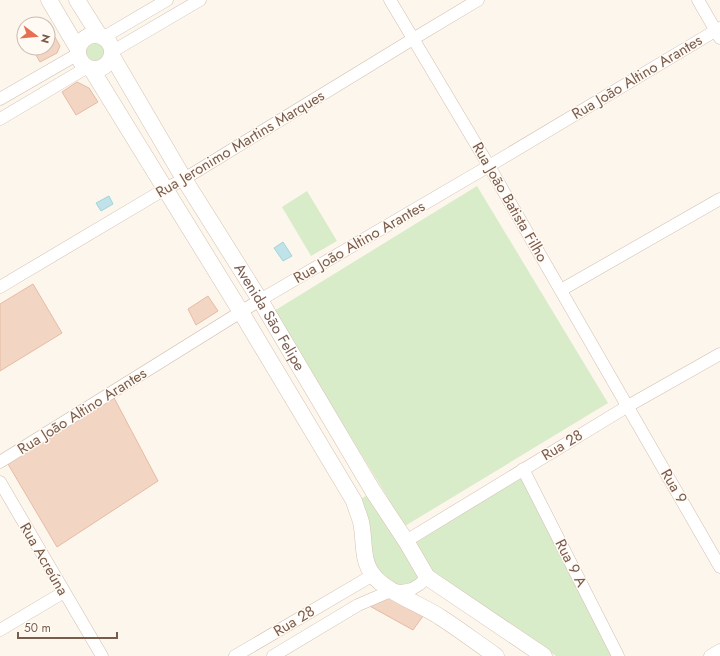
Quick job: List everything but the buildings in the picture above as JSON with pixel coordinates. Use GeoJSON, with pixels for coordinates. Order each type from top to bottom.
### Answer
{"type":"FeatureCollection","features":[{"type":"Feature","properties":{"kind":"street"},"geometry":{"type":"LineString","coordinates":[[49,0],[78,51],[80,62],[89,69]]}},
{"type":"Feature","properties":{"kind":"street","name":"Avenida São Felipe"},"geometry":{"type":"LineString","coordinates":[[77,0],[107,45],[184,179],[260,300],[373,490],[427,577],[544,656]]}},
{"type":"Feature","properties":{"kind":"street"},"geometry":{"type":"LineString","coordinates":[[107,45],[167,0]]}},
{"type":"Feature","properties":{"kind":"street"},"geometry":{"type":"LineString","coordinates":[[107,45],[200,0]]}},
{"type":"Feature","properties":{"kind":"street","name":"Rua João Batista Filho"},"geometry":{"type":"LineString","coordinates":[[390,0],[489,166],[628,406]]}},
{"type":"Feature","properties":{"kind":"street","name":"Rua Jeronimo Martins Marques"},"geometry":{"type":"LineString","coordinates":[[0,287],[184,179],[478,0]]}},
{"type":"Feature","properties":{"kind":"street"},"geometry":{"type":"LineString","coordinates":[[698,0],[718,32]]}},
{"type":"Feature","properties":{"kind":"street","name":"Rua João Altino Arantes"},"geometry":{"type":"LineString","coordinates":[[0,462],[260,300],[718,32]]}},
{"type":"Feature","properties":{"kind":"street"},"geometry":{"type":"LineString","coordinates":[[0,99],[78,51],[82,41],[90,36],[107,45]]}},
{"type":"Feature","properties":{"kind":"street"},"geometry":{"type":"LineString","coordinates":[[0,119],[89,69],[100,69],[108,64],[107,45]]}},
{"type":"Feature","properties":{"kind":"street","name":"Avenida São Felipe"},"geometry":{"type":"LineString","coordinates":[[89,69],[241,312],[354,501],[361,523],[367,563],[372,575]]}},
{"type":"Feature","properties":{"kind":"street"},"geometry":{"type":"LineString","coordinates":[[561,290],[720,199]]}},
{"type":"Feature","properties":{"kind":"street","name":"Rua 28"},"geometry":{"type":"LineString","coordinates":[[406,541],[628,406],[720,354]]}},
{"type":"Feature","properties":{"kind":"street","name":"Rua 9"},"geometry":{"type":"LineString","coordinates":[[628,406],[720,567]]}},
{"type":"Feature","properties":{"kind":"street","name":"Rua 9 A"},"geometry":{"type":"LineString","coordinates":[[523,469],[618,656]]}},
{"type":"Feature","properties":{"kind":"street","name":"Rua Acreúna"},"geometry":{"type":"LineString","coordinates":[[0,482],[102,656]]}},
{"type":"Feature","properties":{"kind":"street"},"geometry":{"type":"LineString","coordinates":[[354,501],[373,490]]}},
{"type":"Feature","properties":{"kind":"street"},"geometry":{"type":"LineString","coordinates":[[372,575],[393,590],[441,617],[496,656]]}},
{"type":"Feature","properties":{"kind":"street","name":"Rua 28"},"geometry":{"type":"LineString","coordinates":[[235,656],[372,575]]}},
{"type":"Feature","properties":{"kind":"street"},"geometry":{"type":"LineString","coordinates":[[273,656],[358,605],[393,590],[402,591],[412,589],[427,577]]}},
{"type":"Feature","properties":{"kind":"street"},"geometry":{"type":"LineString","coordinates":[[0,630],[64,592]]}},
{"type":"Feature","properties":{"kind":"street"},"geometry":{"type":"LineString","coordinates":[[710,656],[720,650]]}},
{"type":"Feature","properties":{"kind":"green space"},"geometry":{"type":"Polygon","coordinates":[[[95,41],[104,44],[107,53],[104,62],[95,65],[86,62],[83,53],[86,44],[95,41]]]}},
{"type":"Feature","properties":{"kind":"green space"},"geometry":{"type":"Polygon","coordinates":[[[477,186],[608,403],[405,526],[274,311],[477,186]]]}},
{"type":"Feature","properties":{"kind":"green space"},"geometry":{"type":"Polygon","coordinates":[[[307,191],[337,241],[311,256],[282,207],[307,191]]]}},
{"type":"Feature","properties":{"kind":"green space"},"geometry":{"type":"Polygon","coordinates":[[[521,477],[614,656],[556,656],[433,572],[415,543],[521,477]]]}},
{"type":"Feature","properties":{"kind":"green space"},"geometry":{"type":"Polygon","coordinates":[[[373,492],[426,576],[402,590],[373,574],[355,502],[373,492]]]}},
{"type":"Feature","properties":{"kind":"water"},"geometry":{"type":"Polygon","coordinates":[[[109,196],[113,204],[101,211],[96,203],[109,196]]]}},
{"type":"Feature","properties":{"kind":"water"},"geometry":{"type":"Polygon","coordinates":[[[283,242],[292,256],[283,261],[274,248],[283,242]]]}}]}
